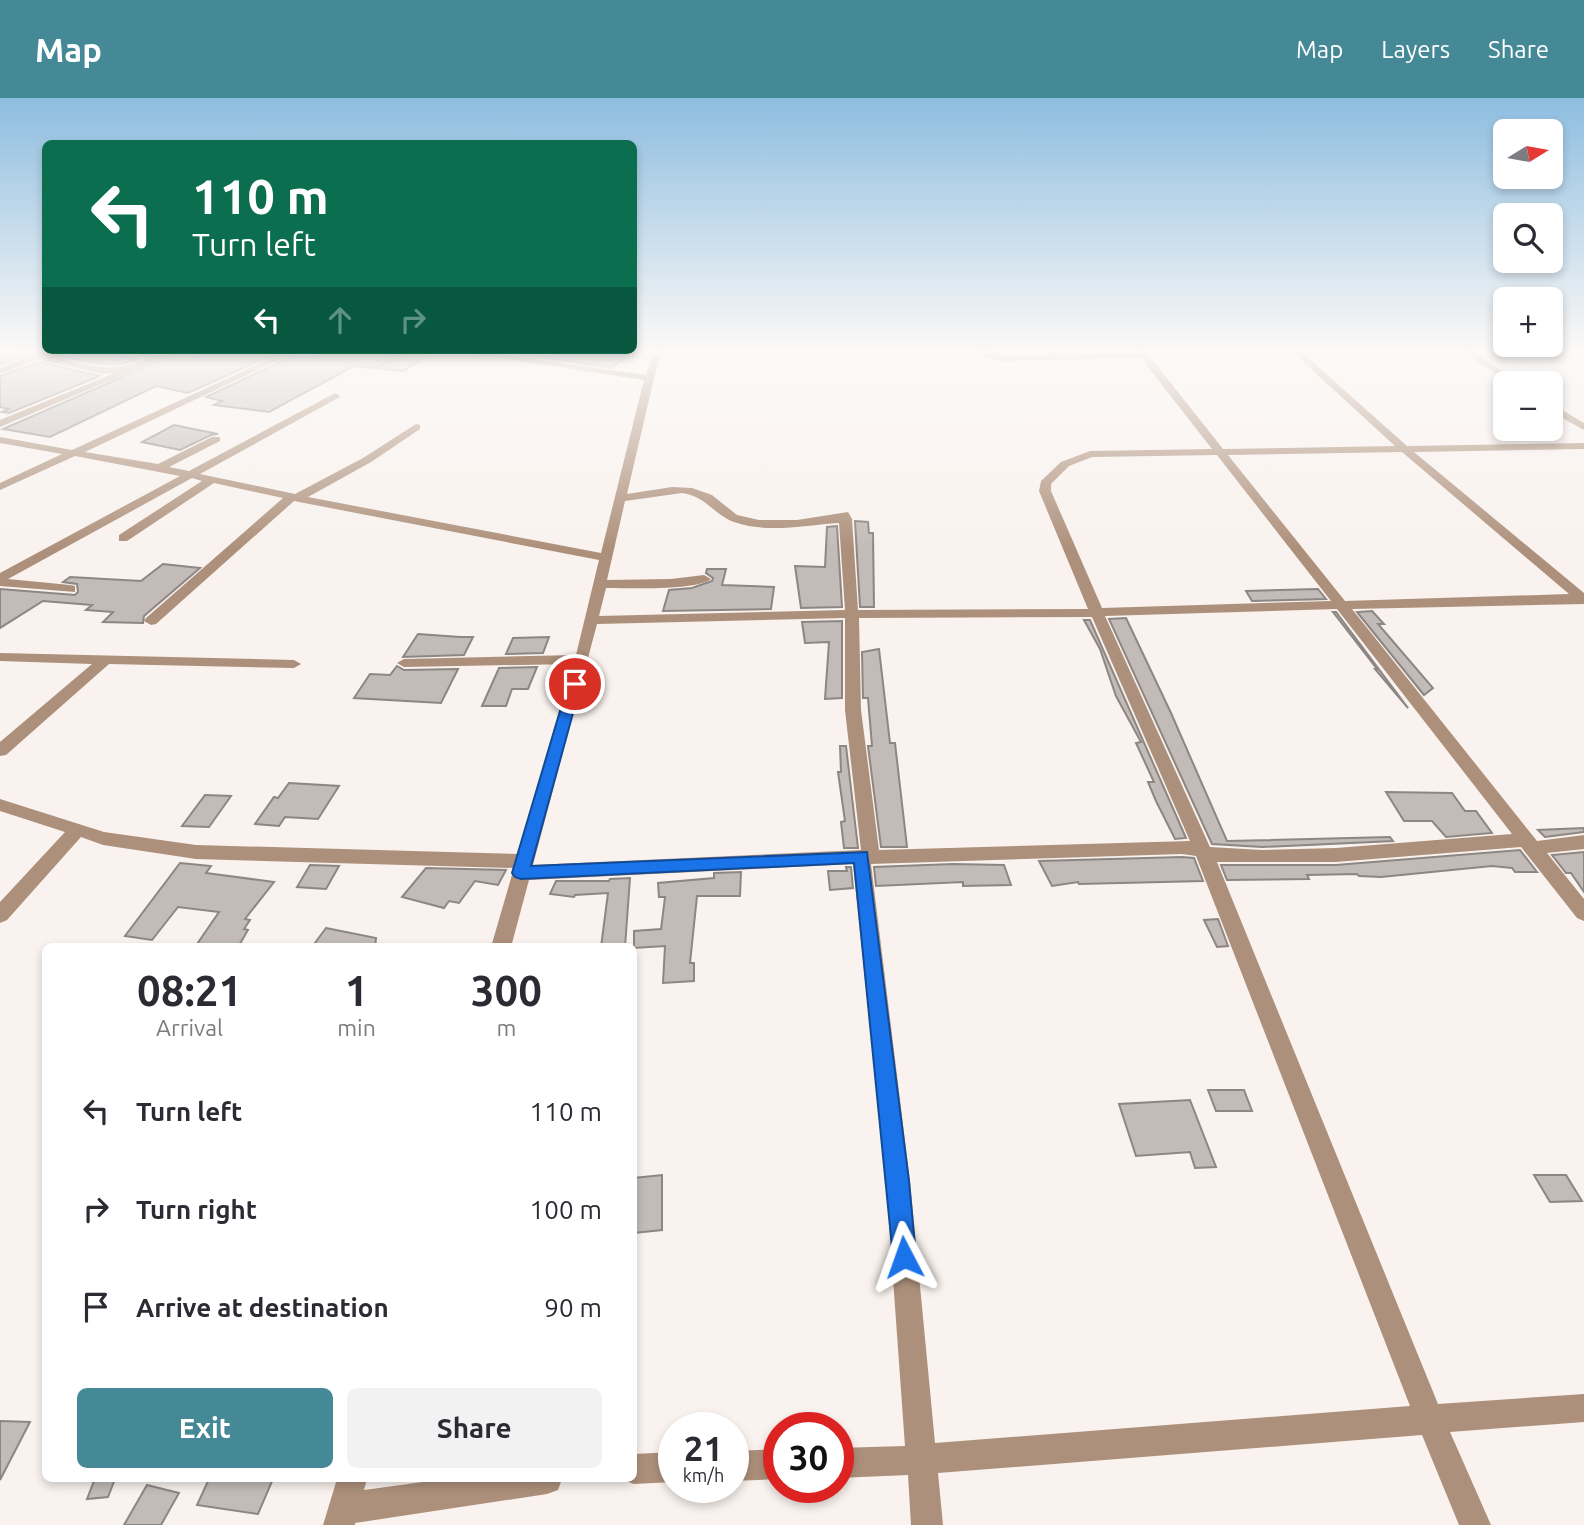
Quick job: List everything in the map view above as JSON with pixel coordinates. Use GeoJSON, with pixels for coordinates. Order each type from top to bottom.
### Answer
{"type":"FeatureCollection","features":[{"type":"Feature","properties":{"kind":"street"},"geometry":{"type":"LineString","coordinates":[[0,424],[21,416]]}},
{"type":"Feature","properties":{"kind":"street"},"geometry":{"type":"LineString","coordinates":[[0,487],[155,416]]}},
{"type":"Feature","properties":{"kind":"street"},"geometry":{"type":"LineString","coordinates":[[0,580],[298,416]]}},
{"type":"Feature","properties":{"kind":"street"},"geometry":{"type":"LineString","coordinates":[[501,943],[582,659],[640,416]]}},
{"type":"Feature","properties":{"kind":"street"},"geometry":{"type":"LineString","coordinates":[[1191,416],[1584,913]]}},
{"type":"Feature","properties":{"kind":"street"},"geometry":{"type":"LineString","coordinates":[[1367,416],[1583,598]]}},
{"type":"Feature","properties":{"kind":"street"},"geometry":{"type":"LineString","coordinates":[[1565,416],[1584,428]]}},
{"type":"Feature","properties":{"kind":"street"},"geometry":{"type":"LineString","coordinates":[[151,621],[294,498],[367,460],[416,427]]}},
{"type":"Feature","properties":{"kind":"street"},"geometry":{"type":"LineString","coordinates":[[159,468],[216,439]]}},
{"type":"Feature","properties":{"kind":"street"},"geometry":{"type":"LineString","coordinates":[[0,440],[159,468],[294,498],[607,558]]}},
{"type":"Feature","properties":{"kind":"street"},"geometry":{"type":"LineString","coordinates":[[1475,1525],[1428,1418],[1204,852],[1067,545],[1045,491],[1045,483],[1050,475],[1065,464],[1090,454],[1584,446]]}},
{"type":"Feature","properties":{"kind":"street"},"geometry":{"type":"LineString","coordinates":[[123,538],[211,480]]}},
{"type":"Feature","properties":{"kind":"street"},"geometry":{"type":"LineString","coordinates":[[621,498],[681,490],[701,494],[726,515],[749,523],[786,524],[845,517],[852,615],[853,710],[898,1181],[927,1525]]}},
{"type":"Feature","properties":{"kind":"street"},"geometry":{"type":"LineString","coordinates":[[601,584],[671,583],[704,579]]}},
{"type":"Feature","properties":{"kind":"street"},"geometry":{"type":"LineString","coordinates":[[0,580],[70,589]]}},
{"type":"Feature","properties":{"kind":"street"},"geometry":{"type":"LineString","coordinates":[[592,620],[1098,613],[1583,598]]}},
{"type":"Feature","properties":{"kind":"street"},"geometry":{"type":"LineString","coordinates":[[0,657],[294,664]]}},
{"type":"Feature","properties":{"kind":"street"},"geometry":{"type":"LineString","coordinates":[[404,663],[582,659]]}},
{"type":"Feature","properties":{"kind":"street"},"geometry":{"type":"LineString","coordinates":[[0,751],[105,660]]}},
{"type":"Feature","properties":{"kind":"street"},"geometry":{"type":"LineString","coordinates":[[0,805],[131,844],[196,852],[522,867],[1182,847],[1219,856],[1300,856],[1584,842]]}},
{"type":"Feature","properties":{"kind":"street"},"geometry":{"type":"LineString","coordinates":[[0,915],[78,829]]}},
{"type":"Feature","properties":{"kind":"street"},"geometry":{"type":"LineString","coordinates":[[854,1462],[921,1460],[990,1452],[1584,1408]]}},
{"type":"Feature","properties":{"kind":"street"},"geometry":{"type":"LineString","coordinates":[[637,1469],[658,1468]]}},
{"type":"Feature","properties":{"kind":"street"},"geometry":{"type":"LineString","coordinates":[[351,1482],[341,1517],[531,1482]]}},
{"type":"Feature","properties":{"kind":"building"},"geometry":{"type":"Polygon","coordinates":[[[34,416],[94,416],[50,437],[3,429],[34,416]]]}},
{"type":"Feature","properties":{"kind":"building"},"geometry":{"type":"Polygon","coordinates":[[[174,425],[218,434],[180,450],[142,442],[174,425]]]}},
{"type":"Feature","properties":{"kind":"building"},"geometry":{"type":"Polygon","coordinates":[[[855,521],[868,522],[869,533],[873,533],[874,607],[860,607],[855,521]]]}},
{"type":"Feature","properties":{"kind":"building"},"geometry":{"type":"Polygon","coordinates":[[[837,526],[842,607],[801,608],[795,566],[825,567],[827,527],[837,526]]]}},
{"type":"Feature","properties":{"kind":"building"},"geometry":{"type":"Polygon","coordinates":[[[163,564],[200,568],[144,616],[143,623],[103,622],[113,612],[86,610],[92,605],[43,601],[0,628],[0,589],[75,595],[78,592],[77,584],[63,582],[70,577],[141,581],[163,564]]]}},
{"type":"Feature","properties":{"kind":"building"},"geometry":{"type":"Polygon","coordinates":[[[707,569],[726,569],[722,585],[774,587],[771,609],[663,611],[669,590],[692,588],[712,581],[713,578],[706,573],[707,569]]]}},
{"type":"Feature","properties":{"kind":"building"},"geometry":{"type":"Polygon","coordinates":[[[1318,589],[1326,599],[1252,601],[1246,591],[1318,589]]]}},
{"type":"Feature","properties":{"kind":"building"},"geometry":{"type":"Polygon","coordinates":[[[1372,611],[1384,624],[1378,624],[1433,688],[1424,695],[1357,612],[1372,611]]]}},
{"type":"Feature","properties":{"kind":"building"},"geometry":{"type":"Polygon","coordinates":[[[1333,612],[1336,612],[1408,708],[1375,669],[1333,612]]]}},
{"type":"Feature","properties":{"kind":"building"},"geometry":{"type":"Polygon","coordinates":[[[1126,618],[1227,841],[1390,837],[1393,841],[1262,847],[1212,844],[1109,619],[1126,618]]]}},
{"type":"Feature","properties":{"kind":"building"},"geometry":{"type":"Polygon","coordinates":[[[1084,620],[1090,620],[1186,838],[1175,839],[1156,801],[1148,782],[1154,782],[1136,743],[1141,742],[1116,696],[1100,649],[1084,620]]]}},
{"type":"Feature","properties":{"kind":"building"},"geometry":{"type":"Polygon","coordinates":[[[842,621],[842,698],[825,699],[829,642],[805,643],[802,622],[842,621]]]}},
{"type":"Feature","properties":{"kind":"building"},"geometry":{"type":"Polygon","coordinates":[[[418,634],[473,637],[464,655],[403,657],[418,634]]]}},
{"type":"Feature","properties":{"kind":"building"},"geometry":{"type":"Polygon","coordinates":[[[549,637],[543,653],[506,654],[513,638],[549,637]]]}},
{"type":"Feature","properties":{"kind":"building"},"geometry":{"type":"Polygon","coordinates":[[[879,649],[890,743],[895,743],[907,847],[881,847],[868,746],[872,746],[868,698],[863,698],[862,652],[879,649]]]}},
{"type":"Feature","properties":{"kind":"building"},"geometry":{"type":"Polygon","coordinates":[[[397,666],[404,670],[458,669],[441,703],[354,698],[370,674],[390,675],[397,666]]]}},
{"type":"Feature","properties":{"kind":"building"},"geometry":{"type":"Polygon","coordinates":[[[537,667],[528,689],[512,689],[506,706],[482,706],[499,668],[537,667]]]}},
{"type":"Feature","properties":{"kind":"building"},"geometry":{"type":"Polygon","coordinates":[[[840,746],[846,746],[858,848],[844,848],[841,822],[845,821],[838,772],[841,772],[840,746]]]}},
{"type":"Feature","properties":{"kind":"building"},"geometry":{"type":"Polygon","coordinates":[[[289,783],[339,786],[318,819],[285,817],[279,826],[255,824],[274,797],[278,798],[289,783]]]}},
{"type":"Feature","properties":{"kind":"building"},"geometry":{"type":"Polygon","coordinates":[[[1386,792],[1452,793],[1465,811],[1476,811],[1492,833],[1446,837],[1432,821],[1404,821],[1386,792]]]}},
{"type":"Feature","properties":{"kind":"building"},"geometry":{"type":"Polygon","coordinates":[[[205,795],[231,796],[209,827],[182,826],[205,795]]]}},
{"type":"Feature","properties":{"kind":"building"},"geometry":{"type":"Polygon","coordinates":[[[1584,828],[1584,832],[1545,837],[1538,830],[1584,828]]]}},
{"type":"Feature","properties":{"kind":"building"},"geometry":{"type":"Polygon","coordinates":[[[1520,850],[1537,872],[1515,872],[1512,868],[1492,866],[1381,877],[1357,874],[1307,875],[1309,879],[1227,880],[1221,865],[1336,865],[1520,850]]]}},
{"type":"Feature","properties":{"kind":"building"},"geometry":{"type":"Polygon","coordinates":[[[1584,852],[1584,892],[1571,873],[1566,873],[1552,855],[1584,852]]]}},
{"type":"Feature","properties":{"kind":"building"},"geometry":{"type":"Polygon","coordinates":[[[1194,858],[1203,881],[1078,882],[1052,886],[1039,861],[1194,858]]]}},
{"type":"Feature","properties":{"kind":"building"},"geometry":{"type":"Polygon","coordinates":[[[180,863],[211,866],[206,873],[274,882],[245,919],[250,920],[240,943],[198,943],[219,912],[178,907],[152,940],[125,936],[180,863]]]}},
{"type":"Feature","properties":{"kind":"building"},"geometry":{"type":"Polygon","coordinates":[[[310,865],[339,866],[326,889],[297,887],[310,865]]]}},
{"type":"Feature","properties":{"kind":"building"},"geometry":{"type":"Polygon","coordinates":[[[1004,865],[1011,885],[963,886],[963,882],[876,886],[874,867],[1004,865]]]}},
{"type":"Feature","properties":{"kind":"building"},"geometry":{"type":"Polygon","coordinates":[[[846,867],[851,867],[853,888],[830,890],[828,871],[847,871],[846,867]]]}},
{"type":"Feature","properties":{"kind":"building"},"geometry":{"type":"Polygon","coordinates":[[[426,868],[506,870],[498,885],[475,881],[459,903],[449,901],[444,908],[402,897],[426,868]]]}},
{"type":"Feature","properties":{"kind":"building"},"geometry":{"type":"Polygon","coordinates":[[[741,872],[740,896],[697,896],[690,963],[694,963],[694,981],[663,983],[665,946],[637,948],[637,943],[634,943],[634,931],[661,929],[665,897],[659,897],[658,883],[714,878],[714,873],[741,872]]]}},
{"type":"Feature","properties":{"kind":"building"},"geometry":{"type":"Polygon","coordinates":[[[630,878],[625,943],[602,943],[608,893],[574,897],[550,894],[556,881],[630,878]]]}},
{"type":"Feature","properties":{"kind":"building"},"geometry":{"type":"Polygon","coordinates":[[[1218,919],[1228,946],[1217,947],[1204,920],[1218,919]]]}},
{"type":"Feature","properties":{"kind":"building"},"geometry":{"type":"Polygon","coordinates":[[[326,928],[376,938],[375,943],[315,943],[326,928]]]}},
{"type":"Feature","properties":{"kind":"building"},"geometry":{"type":"Polygon","coordinates":[[[1208,1090],[1244,1090],[1252,1111],[1216,1111],[1208,1090]]]}},
{"type":"Feature","properties":{"kind":"building"},"geometry":{"type":"Polygon","coordinates":[[[1190,1100],[1216,1167],[1195,1168],[1190,1152],[1136,1156],[1119,1104],[1190,1100]]]}},
{"type":"Feature","properties":{"kind":"building"},"geometry":{"type":"Polygon","coordinates":[[[662,1175],[662,1230],[637,1233],[637,1178],[662,1175]]]}},
{"type":"Feature","properties":{"kind":"building"},"geometry":{"type":"Polygon","coordinates":[[[1534,1175],[1566,1175],[1582,1201],[1550,1202],[1534,1175]]]}},
{"type":"Feature","properties":{"kind":"building"},"geometry":{"type":"Polygon","coordinates":[[[0,1421],[30,1422],[0,1480],[0,1421]]]}},
{"type":"Feature","properties":{"kind":"building"},"geometry":{"type":"Polygon","coordinates":[[[94,1482],[114,1482],[108,1497],[87,1499],[94,1482]]]}},
{"type":"Feature","properties":{"kind":"building"},"geometry":{"type":"Polygon","coordinates":[[[208,1482],[272,1482],[258,1514],[197,1505],[208,1482]]]}},
{"type":"Feature","properties":{"kind":"building"},"geometry":{"type":"Polygon","coordinates":[[[147,1485],[179,1493],[161,1525],[124,1525],[147,1485]]]}},
{"type":"Feature","properties":{"kind":"route"},"geometry":{"type":"LineString","coordinates":[[575,684],[521,873],[861,857],[898,1181],[904,1257]]}}]}
